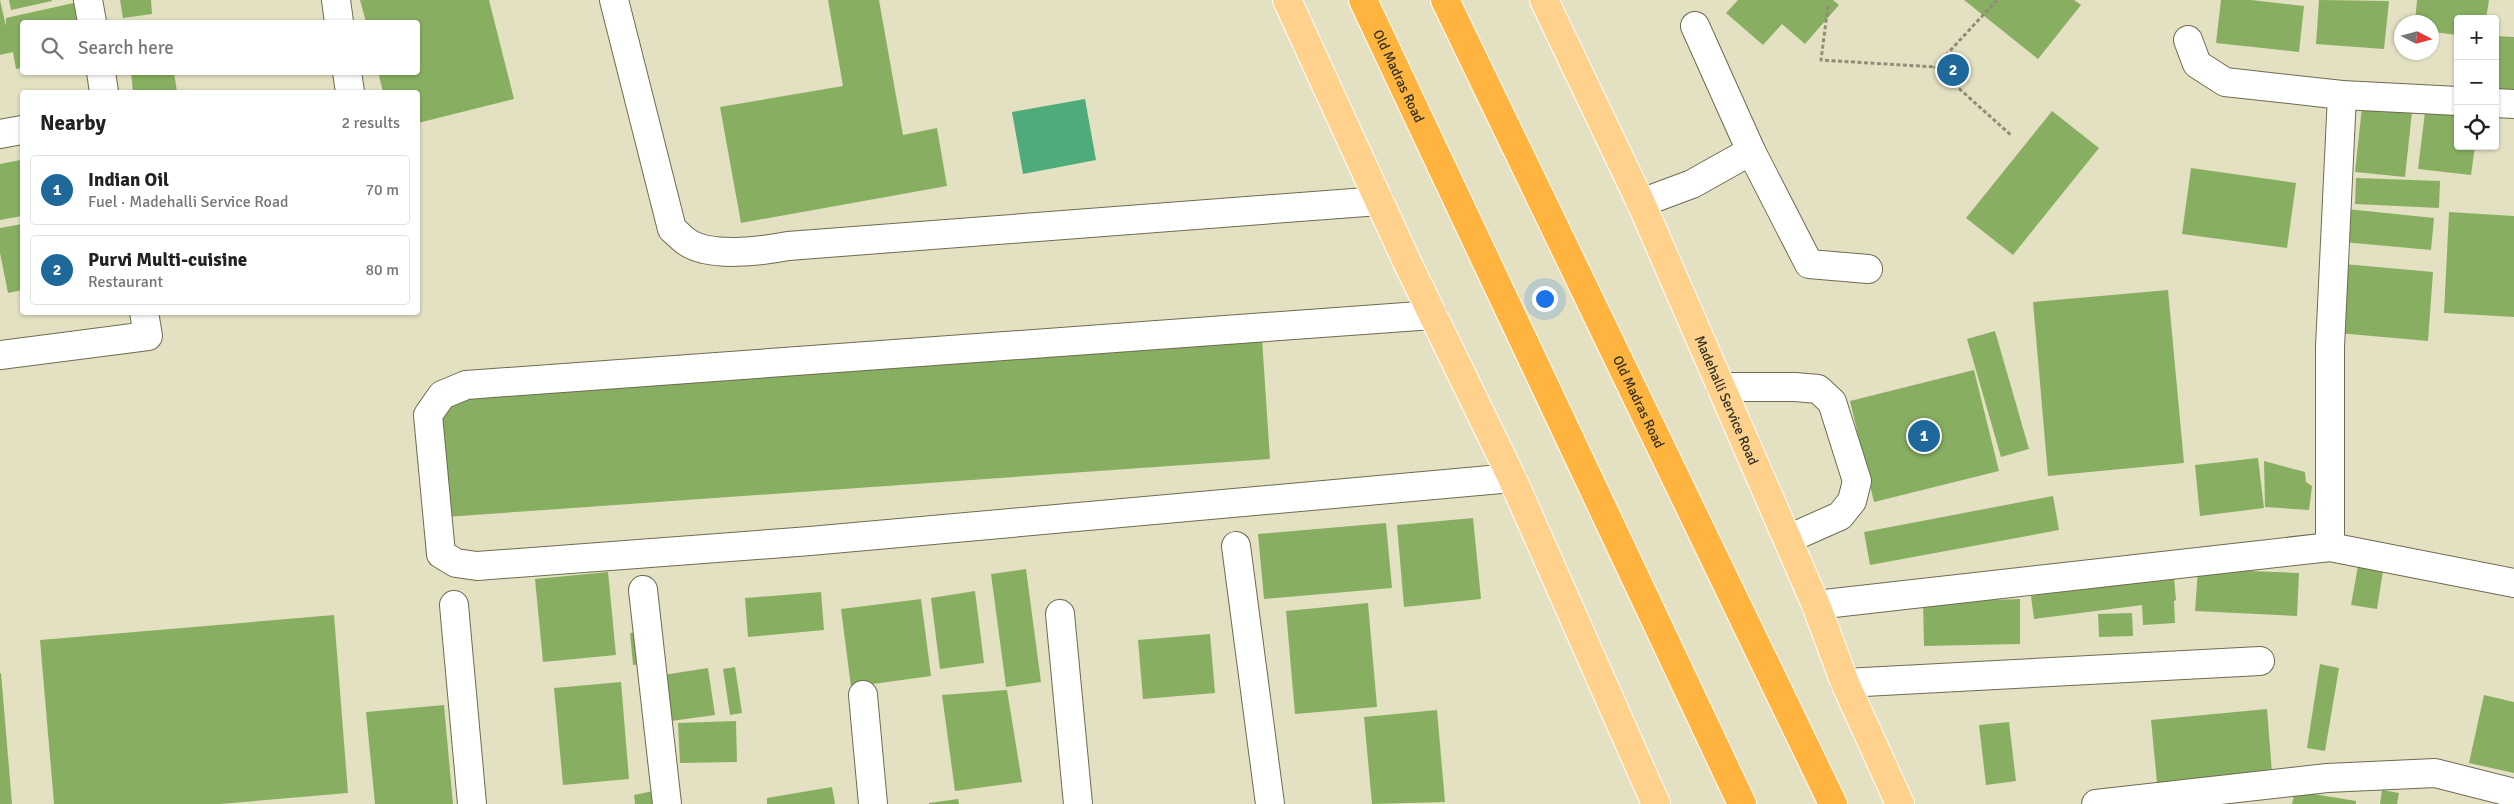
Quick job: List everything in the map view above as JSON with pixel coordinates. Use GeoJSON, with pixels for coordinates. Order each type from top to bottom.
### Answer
{"type":"FeatureCollection","features":[{"type":"Feature","properties":{"kind":"highway","name":"Old Madras Road"},"geometry":{"type":"LineString","coordinates":[[1363,0],[1742,804]]}},
{"type":"Feature","properties":{"kind":"highway","name":"Old Madras Road"},"geometry":{"type":"LineString","coordinates":[[1445,0],[1830,803]]}},
{"type":"Feature","properties":{"kind":"main road"},"geometry":{"type":"LineString","coordinates":[[1287,0],[1379,201],[1512,478],[1656,804]]}},
{"type":"Feature","properties":{"kind":"main road","name":"Madehalli Service Road"},"geometry":{"type":"LineString","coordinates":[[1544,0],[1641,203],[1816,604],[1845,683],[1900,804]]}},
{"type":"Feature","properties":{"kind":"street"},"geometry":{"type":"LineString","coordinates":[[88,0],[92,20]]}},
{"type":"Feature","properties":{"kind":"street"},"geometry":{"type":"LineString","coordinates":[[336,0],[339,20]]}},
{"type":"Feature","properties":{"kind":"street"},"geometry":{"type":"LineString","coordinates":[[614,0],[672,229],[688,244],[710,250],[761,251],[788,246],[1379,201]]}},
{"type":"Feature","properties":{"kind":"street"},"geometry":{"type":"LineString","coordinates":[[1695,26],[1751,151],[1809,264],[1868,268]]}},
{"type":"Feature","properties":{"kind":"street"},"geometry":{"type":"LineString","coordinates":[[2188,40],[2198,64],[2225,82],[2342,95],[2454,101]]}},
{"type":"Feature","properties":{"kind":"street"},"geometry":{"type":"LineString","coordinates":[[101,75],[104,90]]}},
{"type":"Feature","properties":{"kind":"street"},"geometry":{"type":"LineString","coordinates":[[347,75],[350,90]]}},
{"type":"Feature","properties":{"kind":"street"},"geometry":{"type":"LineString","coordinates":[[2330,548],[2330,347],[2342,95]]}},
{"type":"Feature","properties":{"kind":"street"},"geometry":{"type":"LineString","coordinates":[[2499,103],[2514,104]]}},
{"type":"Feature","properties":{"kind":"street"},"geometry":{"type":"LineString","coordinates":[[0,134],[20,130]]}},
{"type":"Feature","properties":{"kind":"street"},"geometry":{"type":"LineString","coordinates":[[1641,203],[1692,184],[1751,151]]}},
{"type":"Feature","properties":{"kind":"street"},"geometry":{"type":"LineString","coordinates":[[0,355],[148,336],[144,315]]}},
{"type":"Feature","properties":{"kind":"street"},"geometry":{"type":"LineString","coordinates":[[1433,315],[466,385],[442,395],[428,415],[440,554],[456,562],[477,566],[810,541],[1512,478]]}},
{"type":"Feature","properties":{"kind":"street"},"geometry":{"type":"LineString","coordinates":[[1721,387],[1818,389],[1832,402],[1856,481],[1852,501],[1840,516],[1788,539]]}},
{"type":"Feature","properties":{"kind":"street"},"geometry":{"type":"LineString","coordinates":[[1236,546],[1270,804]]}},
{"type":"Feature","properties":{"kind":"street"},"geometry":{"type":"LineString","coordinates":[[1816,604],[2330,548],[2514,583]]}},
{"type":"Feature","properties":{"kind":"street"},"geometry":{"type":"LineString","coordinates":[[643,590],[667,804]]}},
{"type":"Feature","properties":{"kind":"street"},"geometry":{"type":"LineString","coordinates":[[454,605],[472,804]]}},
{"type":"Feature","properties":{"kind":"street"},"geometry":{"type":"LineString","coordinates":[[1060,614],[1078,804]]}},
{"type":"Feature","properties":{"kind":"street"},"geometry":{"type":"LineString","coordinates":[[1845,683],[2260,661]]}},
{"type":"Feature","properties":{"kind":"street"},"geometry":{"type":"LineString","coordinates":[[863,695],[873,804]]}},
{"type":"Feature","properties":{"kind":"street"},"geometry":{"type":"LineString","coordinates":[[2096,804],[2327,778],[2435,773],[2514,793]]}},
{"type":"Feature","properties":{"kind":"path"},"geometry":{"type":"LineString","coordinates":[[1935,67],[1997,0]]}},
{"type":"Feature","properties":{"kind":"path"},"geometry":{"type":"LineString","coordinates":[[1828,6],[1821,60],[1935,67],[2012,136]]}},
{"type":"Feature","properties":{"kind":"shaded area"},"geometry":{"type":"Polygon","coordinates":[[[1085,99],[1096,160],[1023,174],[1012,112],[1085,99]]]}},
{"type":"Feature","properties":{"kind":"building"},"geometry":{"type":"Polygon","coordinates":[[[0,0],[6,26],[6,18],[78,2],[82,20],[20,20],[20,68],[16,69],[13,52],[0,55],[0,0]]]}},
{"type":"Feature","properties":{"kind":"building"},"geometry":{"type":"Polygon","coordinates":[[[9,0],[52,0],[52,1],[11,10],[9,0]]]}},
{"type":"Feature","properties":{"kind":"building"},"geometry":{"type":"Polygon","coordinates":[[[120,0],[151,0],[152,14],[123,18],[120,0]]]}},
{"type":"Feature","properties":{"kind":"building"},"geometry":{"type":"Polygon","coordinates":[[[360,0],[489,0],[514,99],[420,122],[420,90],[382,90],[379,75],[420,75],[420,20],[365,20],[360,0]]]}},
{"type":"Feature","properties":{"kind":"building"},"geometry":{"type":"Polygon","coordinates":[[[828,0],[879,0],[903,135],[937,128],[947,186],[741,223],[720,107],[843,86],[828,0]]]}},
{"type":"Feature","properties":{"kind":"building"},"geometry":{"type":"Polygon","coordinates":[[[1738,0],[1833,0],[1839,5],[1805,44],[1782,24],[1763,45],[1726,13],[1738,0]]]}},
{"type":"Feature","properties":{"kind":"building"},"geometry":{"type":"Polygon","coordinates":[[[1964,0],[2074,0],[2081,5],[2038,59],[1964,0]]]}},
{"type":"Feature","properties":{"kind":"building"},"geometry":{"type":"Polygon","coordinates":[[[2221,0],[2251,0],[2304,6],[2299,52],[2216,43],[2221,0]]]}},
{"type":"Feature","properties":{"kind":"building"},"geometry":{"type":"Polygon","coordinates":[[[2319,0],[2389,1],[2384,49],[2316,44],[2319,0]]]}},
{"type":"Feature","properties":{"kind":"building"},"geometry":{"type":"Polygon","coordinates":[[[2417,0],[2489,0],[2487,15],[2454,15],[2454,35],[2439,33],[2439,15],[2416,15],[2417,0]]]}},
{"type":"Feature","properties":{"kind":"building"},"geometry":{"type":"Polygon","coordinates":[[[2499,36],[2514,37],[2514,91],[2499,90],[2499,36]]]}},
{"type":"Feature","properties":{"kind":"building"},"geometry":{"type":"Polygon","coordinates":[[[131,75],[174,75],[177,90],[133,90],[131,75]]]}},
{"type":"Feature","properties":{"kind":"building"},"geometry":{"type":"Polygon","coordinates":[[[2426,104],[2454,107],[2454,150],[2474,150],[2471,175],[2418,169],[2426,104]]]}},
{"type":"Feature","properties":{"kind":"building"},"geometry":{"type":"Polygon","coordinates":[[[2362,107],[2412,112],[2405,177],[2355,172],[2362,107]]]}},
{"type":"Feature","properties":{"kind":"building"},"geometry":{"type":"Polygon","coordinates":[[[2052,111],[2099,148],[2013,255],[1966,218],[2052,111]]]}},
{"type":"Feature","properties":{"kind":"building"},"geometry":{"type":"Polygon","coordinates":[[[20,160],[20,216],[0,220],[0,164],[20,160]]]}},
{"type":"Feature","properties":{"kind":"building"},"geometry":{"type":"Polygon","coordinates":[[[2191,168],[2296,183],[2287,248],[2182,234],[2191,168]]]}},
{"type":"Feature","properties":{"kind":"building"},"geometry":{"type":"Polygon","coordinates":[[[2356,178],[2440,181],[2439,208],[2355,204],[2356,178]]]}},
{"type":"Feature","properties":{"kind":"building"},"geometry":{"type":"Polygon","coordinates":[[[2347,209],[2434,218],[2431,250],[2343,242],[2347,209]]]}},
{"type":"Feature","properties":{"kind":"building"},"geometry":{"type":"Polygon","coordinates":[[[2449,212],[2514,216],[2514,317],[2444,313],[2449,212]]]}},
{"type":"Feature","properties":{"kind":"building"},"geometry":{"type":"Polygon","coordinates":[[[20,224],[20,290],[8,293],[0,253],[0,228],[20,224]]]}},
{"type":"Feature","properties":{"kind":"building"},"geometry":{"type":"Polygon","coordinates":[[[2344,264],[2433,272],[2428,341],[2338,333],[2344,264]]]}},
{"type":"Feature","properties":{"kind":"building"},"geometry":{"type":"Polygon","coordinates":[[[2168,290],[2184,463],[2048,476],[2033,302],[2168,290]]]}},
{"type":"Feature","properties":{"kind":"building"},"geometry":{"type":"Polygon","coordinates":[[[1995,331],[2029,449],[2001,457],[1967,339],[1995,331]]]}},
{"type":"Feature","properties":{"kind":"building"},"geometry":{"type":"Polygon","coordinates":[[[1262,339],[1270,459],[431,518],[423,398],[1262,339]]]}},
{"type":"Feature","properties":{"kind":"building"},"geometry":{"type":"Polygon","coordinates":[[[1974,370],[1999,471],[1874,502],[1850,401],[1974,370]]]}},
{"type":"Feature","properties":{"kind":"building"},"geometry":{"type":"Polygon","coordinates":[[[2258,458],[2264,508],[2200,516],[2195,465],[2258,458]]]}},
{"type":"Feature","properties":{"kind":"building"},"geometry":{"type":"Polygon","coordinates":[[[2264,461],[2305,472],[2306,482],[2312,486],[2309,510],[2265,507],[2264,461]]]}},
{"type":"Feature","properties":{"kind":"building"},"geometry":{"type":"Polygon","coordinates":[[[2053,496],[2059,530],[1870,565],[1864,532],[2053,496]]]}},
{"type":"Feature","properties":{"kind":"building"},"geometry":{"type":"Polygon","coordinates":[[[1473,518],[1481,599],[1404,607],[1397,525],[1473,518]]]}},
{"type":"Feature","properties":{"kind":"building"},"geometry":{"type":"Polygon","coordinates":[[[1386,523],[1392,588],[1264,599],[1258,534],[1386,523]]]}},
{"type":"Feature","properties":{"kind":"building"},"geometry":{"type":"Polygon","coordinates":[[[2358,566],[2383,571],[2377,609],[2351,605],[2358,566]]]}},
{"type":"Feature","properties":{"kind":"building"},"geometry":{"type":"Polygon","coordinates":[[[1026,569],[1041,682],[1006,687],[991,574],[1026,569]]]}},
{"type":"Feature","properties":{"kind":"building"},"geometry":{"type":"Polygon","coordinates":[[[2198,569],[2299,573],[2297,616],[2195,611],[2198,569]]]}},
{"type":"Feature","properties":{"kind":"building"},"geometry":{"type":"Polygon","coordinates":[[[608,572],[616,655],[543,662],[535,579],[608,572]]]}},
{"type":"Feature","properties":{"kind":"building"},"geometry":{"type":"Polygon","coordinates":[[[2174,577],[2175,623],[2143,625],[2142,605],[2034,619],[2031,596],[2174,577]]]}},
{"type":"Feature","properties":{"kind":"building"},"geometry":{"type":"Polygon","coordinates":[[[975,591],[984,663],[940,669],[931,598],[975,591]]]}},
{"type":"Feature","properties":{"kind":"building"},"geometry":{"type":"Polygon","coordinates":[[[821,592],[824,630],[748,637],[745,598],[821,592]]]}},
{"type":"Feature","properties":{"kind":"building"},"geometry":{"type":"Polygon","coordinates":[[[921,599],[931,676],[851,687],[841,609],[921,599]]]}},
{"type":"Feature","properties":{"kind":"building"},"geometry":{"type":"Polygon","coordinates":[[[2020,599],[2020,644],[1924,646],[1923,602],[2020,599]]]}},
{"type":"Feature","properties":{"kind":"building"},"geometry":{"type":"Polygon","coordinates":[[[1368,603],[1377,707],[1295,714],[1286,611],[1368,603]]]}},
{"type":"Feature","properties":{"kind":"building"},"geometry":{"type":"Polygon","coordinates":[[[2132,613],[2133,636],[2099,637],[2098,614],[2132,613]]]}},
{"type":"Feature","properties":{"kind":"building"},"geometry":{"type":"Polygon","coordinates":[[[334,615],[348,793],[220,804],[54,804],[40,640],[334,615]]]}},
{"type":"Feature","properties":{"kind":"building"},"geometry":{"type":"Polygon","coordinates":[[[647,631],[651,662],[633,665],[630,633],[647,631]]]}},
{"type":"Feature","properties":{"kind":"building"},"geometry":{"type":"Polygon","coordinates":[[[1210,634],[1215,693],[1143,699],[1138,640],[1210,634]]]}},
{"type":"Feature","properties":{"kind":"building"},"geometry":{"type":"Polygon","coordinates":[[[2320,664],[2339,668],[2325,751],[2307,748],[2320,664]]]}},
{"type":"Feature","properties":{"kind":"building"},"geometry":{"type":"Polygon","coordinates":[[[735,667],[742,713],[730,715],[723,669],[735,667]]]}},
{"type":"Feature","properties":{"kind":"building"},"geometry":{"type":"Polygon","coordinates":[[[708,668],[715,715],[671,721],[663,675],[708,668]]]}},
{"type":"Feature","properties":{"kind":"building"},"geometry":{"type":"Polygon","coordinates":[[[1,673],[12,804],[0,804],[1,673]]]}},
{"type":"Feature","properties":{"kind":"building"},"geometry":{"type":"Polygon","coordinates":[[[621,682],[629,779],[563,785],[554,688],[621,682]]]}},
{"type":"Feature","properties":{"kind":"building"},"geometry":{"type":"Polygon","coordinates":[[[1007,690],[1022,782],[955,791],[942,695],[1007,690]]]}},
{"type":"Feature","properties":{"kind":"building"},"geometry":{"type":"Polygon","coordinates":[[[2484,695],[2514,702],[2514,773],[2469,763],[2484,695]]]}},
{"type":"Feature","properties":{"kind":"building"},"geometry":{"type":"Polygon","coordinates":[[[444,705],[453,804],[375,804],[366,712],[444,705]]]}},
{"type":"Feature","properties":{"kind":"building"},"geometry":{"type":"Polygon","coordinates":[[[2267,709],[2272,773],[2157,783],[2151,720],[2267,709]]]}},
{"type":"Feature","properties":{"kind":"building"},"geometry":{"type":"Polygon","coordinates":[[[1437,710],[1445,802],[1372,804],[1364,717],[1437,710]]]}},
{"type":"Feature","properties":{"kind":"building"},"geometry":{"type":"Polygon","coordinates":[[[736,721],[737,762],[680,763],[678,723],[736,721]]]}},
{"type":"Feature","properties":{"kind":"building"},"geometry":{"type":"Polygon","coordinates":[[[2009,722],[2016,781],[1986,785],[1979,725],[2009,722]]]}},
{"type":"Feature","properties":{"kind":"building"},"geometry":{"type":"Polygon","coordinates":[[[832,787],[835,804],[767,804],[767,798],[832,787]]]}},
{"type":"Feature","properties":{"kind":"building"},"geometry":{"type":"Polygon","coordinates":[[[658,790],[662,804],[635,804],[634,795],[658,790]]]}},
{"type":"Feature","properties":{"kind":"building"},"geometry":{"type":"Polygon","coordinates":[[[2382,790],[2399,793],[2397,804],[2380,804],[2382,790]]]}},
{"type":"Feature","properties":{"kind":"building"},"geometry":{"type":"Polygon","coordinates":[[[2295,791],[2356,801],[2356,804],[2292,804],[2295,791]]]}},
{"type":"Feature","properties":{"kind":"building"},"geometry":{"type":"Polygon","coordinates":[[[958,799],[959,804],[929,804],[929,803],[958,799]]]}},
{"type":"Feature","properties":{"kind":"place","name":"Purvi Multi-cuisine"},"geometry":{"type":"Point","coordinates":[1953,70]}},
{"type":"Feature","properties":{"kind":"place","name":"Indian Oil"},"geometry":{"type":"Point","coordinates":[1924,436]}}]}
